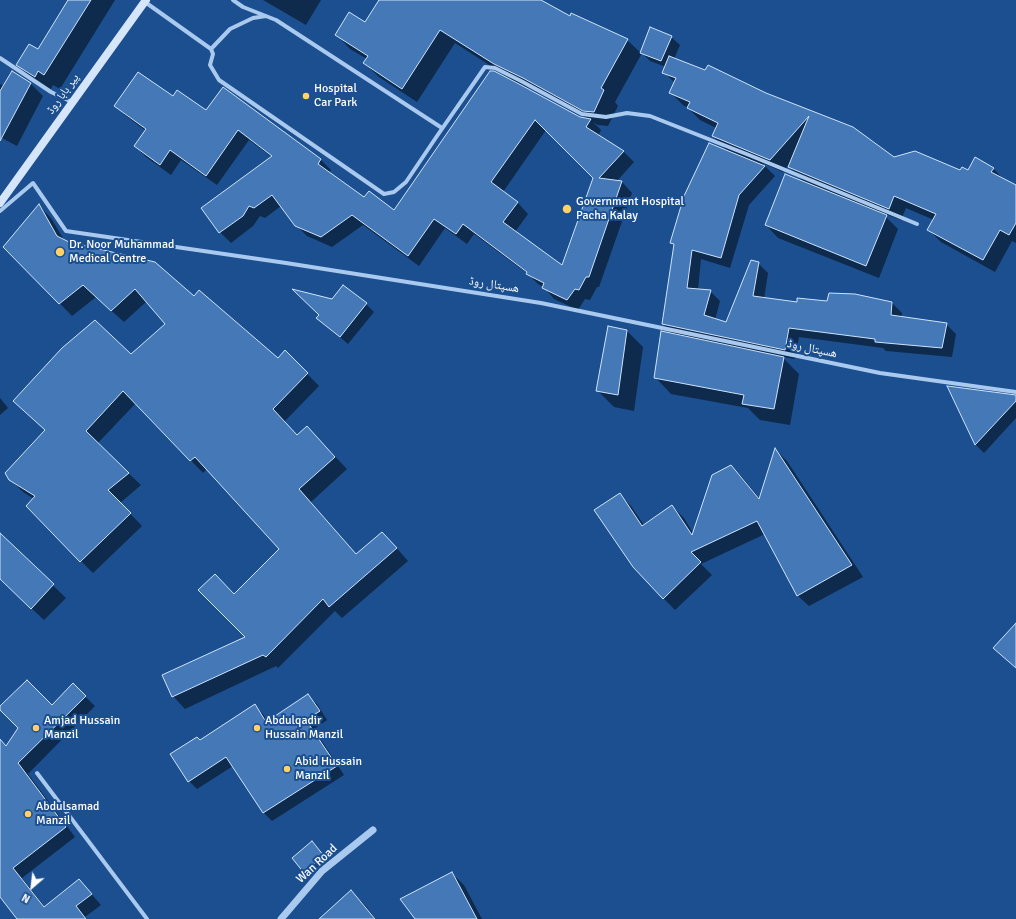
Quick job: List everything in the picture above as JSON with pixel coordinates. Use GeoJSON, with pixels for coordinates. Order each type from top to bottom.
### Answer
{"type":"FeatureCollection","features":[{"type":"Feature","properties":{"kind":"main road","name":"پیر بابا روڈ"},"geometry":{"type":"LineString","coordinates":[[0,203],[145,1]]}},
{"type":"Feature","properties":{"kind":"street"},"geometry":{"type":"LineString","coordinates":[[233,0],[243,7],[276,20],[442,128]]}},
{"type":"Feature","properties":{"kind":"street"},"geometry":{"type":"LineString","coordinates":[[145,1],[211,49],[213,54],[210,65],[219,80],[384,194],[394,192],[406,182],[485,67],[495,68],[582,114],[606,117],[627,113],[650,116],[917,224]]}},
{"type":"Feature","properties":{"kind":"street"},"geometry":{"type":"LineString","coordinates":[[211,49],[230,29],[253,18],[267,16]]}},
{"type":"Feature","properties":{"kind":"street"},"geometry":{"type":"LineString","coordinates":[[0,58],[51,92],[72,102]]}},
{"type":"Feature","properties":{"kind":"street","name":"ھسپتال روڈ"},"geometry":{"type":"LineString","coordinates":[[0,211],[33,183],[66,232],[286,263],[541,303],[880,373],[1016,392]]}},
{"type":"Feature","properties":{"kind":"street"},"geometry":{"type":"LineString","coordinates":[[37,773],[148,919]]}},
{"type":"Feature","properties":{"kind":"street","name":"Wan Road"},"geometry":{"type":"LineString","coordinates":[[281,919],[322,871],[373,830]]}},
{"type":"Feature","properties":{"kind":"building"},"geometry":{"type":"Polygon","coordinates":[[[68,0],[91,0],[44,75],[38,71],[35,77],[16,65],[29,44],[38,49],[68,0]]]}},
{"type":"Feature","properties":{"kind":"building"},"geometry":{"type":"Polygon","coordinates":[[[379,0],[541,0],[570,16],[571,13],[628,39],[601,88],[604,90],[594,112],[583,111],[494,64],[440,30],[402,89],[363,63],[368,56],[335,35],[349,12],[365,22],[379,0]]]}},
{"type":"Feature","properties":{"kind":"building"},"geometry":{"type":"Polygon","coordinates":[[[650,27],[672,36],[661,61],[640,53],[650,27]]]}},
{"type":"Feature","properties":{"kind":"building"},"geometry":{"type":"Polygon","coordinates":[[[669,56],[705,70],[708,65],[766,93],[853,127],[894,157],[915,151],[960,170],[962,167],[968,170],[975,157],[994,168],[991,172],[1016,185],[1016,223],[1009,235],[1000,230],[983,260],[927,230],[936,214],[894,196],[889,209],[788,167],[809,116],[770,160],[712,136],[718,123],[687,108],[690,102],[669,93],[676,78],[662,73],[669,56]]]}},
{"type":"Feature","properties":{"kind":"building"},"geometry":{"type":"Polygon","coordinates":[[[12,71],[31,83],[0,141],[0,91],[12,71]]]}},
{"type":"Feature","properties":{"kind":"building"},"geometry":{"type":"Polygon","coordinates":[[[490,71],[494,71],[580,117],[591,119],[586,127],[624,151],[599,178],[622,181],[589,277],[586,277],[579,290],[575,289],[567,300],[542,288],[544,283],[526,274],[527,272],[463,224],[456,234],[434,219],[408,256],[352,215],[321,237],[295,226],[272,195],[254,208],[249,206],[243,216],[219,233],[201,208],[272,156],[238,130],[206,176],[170,150],[160,165],[134,146],[146,129],[114,106],[138,72],[173,96],[177,90],[206,110],[223,87],[321,159],[318,164],[364,197],[369,191],[394,210],[490,71]],[[535,120],[491,182],[518,202],[503,222],[562,265],[593,178],[535,120]]]}},
{"type":"Feature","properties":{"kind":"building"},"geometry":{"type":"Polygon","coordinates":[[[709,143],[765,166],[739,195],[721,258],[692,250],[687,288],[711,290],[704,315],[726,322],[751,260],[759,262],[753,296],[797,302],[797,298],[827,301],[829,293],[855,294],[892,302],[891,315],[947,323],[942,348],[875,342],[875,339],[789,328],[785,350],[662,324],[674,244],[670,243],[684,196],[709,143]]]}},
{"type":"Feature","properties":{"kind":"building"},"geometry":{"type":"Polygon","coordinates":[[[785,174],[887,215],[866,266],[765,225],[785,174]]]}},
{"type":"Feature","properties":{"kind":"building"},"geometry":{"type":"Polygon","coordinates":[[[39,204],[57,236],[69,242],[155,262],[194,296],[199,290],[278,358],[285,350],[308,373],[273,409],[297,435],[307,426],[335,457],[299,489],[356,554],[382,532],[397,548],[329,607],[323,599],[266,657],[263,655],[172,697],[162,675],[245,637],[198,590],[215,574],[234,594],[279,549],[195,457],[190,461],[123,391],[86,431],[129,473],[108,490],[131,513],[80,562],[26,506],[35,496],[9,480],[5,473],[45,430],[13,401],[62,348],[95,320],[131,354],[165,324],[135,289],[111,311],[83,285],[59,304],[3,247],[39,204]]]}},
{"type":"Feature","properties":{"kind":"building"},"geometry":{"type":"Polygon","coordinates":[[[343,285],[367,303],[340,337],[316,318],[319,315],[292,289],[332,299],[343,285]]]}},
{"type":"Feature","properties":{"kind":"building"},"geometry":{"type":"Polygon","coordinates":[[[608,326],[627,330],[618,395],[596,391],[608,326]]]}},
{"type":"Feature","properties":{"kind":"building"},"geometry":{"type":"Polygon","coordinates":[[[661,331],[784,357],[774,409],[742,404],[744,395],[654,378],[661,331]]]}},
{"type":"Feature","properties":{"kind":"building"},"geometry":{"type":"Polygon","coordinates":[[[947,386],[1016,395],[1016,401],[975,445],[947,386]]]}},
{"type":"Feature","properties":{"kind":"building"},"geometry":{"type":"Polygon","coordinates":[[[775,448],[852,565],[797,596],[757,521],[691,552],[701,562],[663,599],[633,567],[594,510],[620,493],[642,526],[672,505],[692,535],[712,475],[731,465],[759,499],[775,448]]]}},
{"type":"Feature","properties":{"kind":"building"},"geometry":{"type":"Polygon","coordinates":[[[0,533],[54,584],[31,609],[0,579],[0,533]]]}},
{"type":"Feature","properties":{"kind":"building"},"geometry":{"type":"Polygon","coordinates":[[[1016,623],[1016,668],[993,648],[1016,623]]]}},
{"type":"Feature","properties":{"kind":"building"},"geometry":{"type":"Polygon","coordinates":[[[27,680],[52,705],[73,683],[86,696],[18,763],[66,827],[13,868],[44,907],[79,879],[92,894],[76,906],[86,919],[17,919],[0,897],[0,739],[6,746],[18,728],[0,710],[0,706],[27,680]]]}},
{"type":"Feature","properties":{"kind":"building"},"geometry":{"type":"Polygon","coordinates":[[[308,694],[320,711],[306,720],[337,766],[263,813],[226,757],[188,782],[170,754],[197,737],[200,740],[255,704],[266,722],[308,694]]]}},
{"type":"Feature","properties":{"kind":"building"},"geometry":{"type":"Polygon","coordinates":[[[312,841],[324,856],[304,873],[292,858],[312,841]]]}},
{"type":"Feature","properties":{"kind":"building"},"geometry":{"type":"Polygon","coordinates":[[[452,872],[477,919],[415,919],[400,899],[452,872]]]}},
{"type":"Feature","properties":{"kind":"building"},"geometry":{"type":"Polygon","coordinates":[[[351,890],[375,919],[319,919],[351,890]]]}},
{"type":"Feature","properties":{"kind":"place","name":"Hospital Car Park"},"geometry":{"type":"Point","coordinates":[306,96]}},
{"type":"Feature","properties":{"kind":"place","name":"Government Hospital Pacha Kalay"},"geometry":{"type":"Point","coordinates":[567,209]}},
{"type":"Feature","properties":{"kind":"place","name":"Dr. Noor Muhammad Medical Centre"},"geometry":{"type":"Point","coordinates":[60,252]}},
{"type":"Feature","properties":{"kind":"place","name":"Amjad Hussain Manzil"},"geometry":{"type":"Point","coordinates":[36,728]}},
{"type":"Feature","properties":{"kind":"place","name":"Abdulqadir Hussain Manzil"},"geometry":{"type":"Point","coordinates":[257,728]}},
{"type":"Feature","properties":{"kind":"place","name":"Abid Hussain Manzil"},"geometry":{"type":"Point","coordinates":[287,769]}},
{"type":"Feature","properties":{"kind":"place","name":"Abdulsamad Manzil"},"geometry":{"type":"Point","coordinates":[28,814]}}]}
